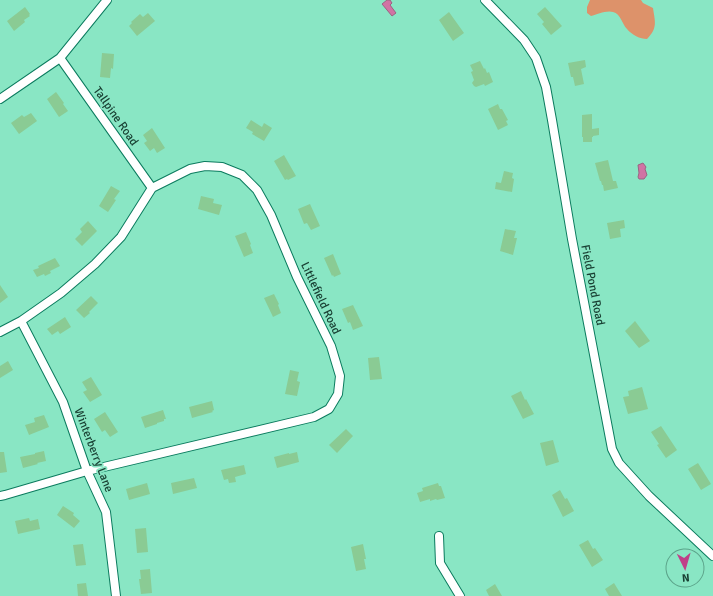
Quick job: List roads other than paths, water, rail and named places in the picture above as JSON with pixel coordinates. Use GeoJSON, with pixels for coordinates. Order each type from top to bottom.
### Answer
{"type":"FeatureCollection","features":[{"type":"Feature","properties":{"kind":"street"},"geometry":{"type":"LineString","coordinates":[[0,99],[60,58],[107,0]]}},
{"type":"Feature","properties":{"kind":"street","name":"Field Pond Road"},"geometry":{"type":"LineString","coordinates":[[485,0],[524,40],[536,58],[546,87],[572,239],[612,450],[619,463],[649,496],[713,556]]}},
{"type":"Feature","properties":{"kind":"street","name":"Tallpine Road"},"geometry":{"type":"LineString","coordinates":[[60,58],[152,188]]}},
{"type":"Feature","properties":{"kind":"street","name":"Littlefield Road"},"geometry":{"type":"LineString","coordinates":[[0,496],[87,471],[314,417],[329,408],[338,394],[340,376],[331,346],[297,277],[271,215],[257,190],[242,175],[222,167],[205,166],[190,169],[152,188]]}},
{"type":"Feature","properties":{"kind":"street"},"geometry":{"type":"LineString","coordinates":[[0,332],[21,321],[61,294],[95,264],[121,237],[152,188]]}},
{"type":"Feature","properties":{"kind":"street","name":"Winterberry Lane"},"geometry":{"type":"LineString","coordinates":[[21,321],[63,402],[87,471],[106,512],[116,596]]}},
{"type":"Feature","properties":{"kind":"street"},"geometry":{"type":"LineString","coordinates":[[439,536],[440,563],[460,596]]}}]}
